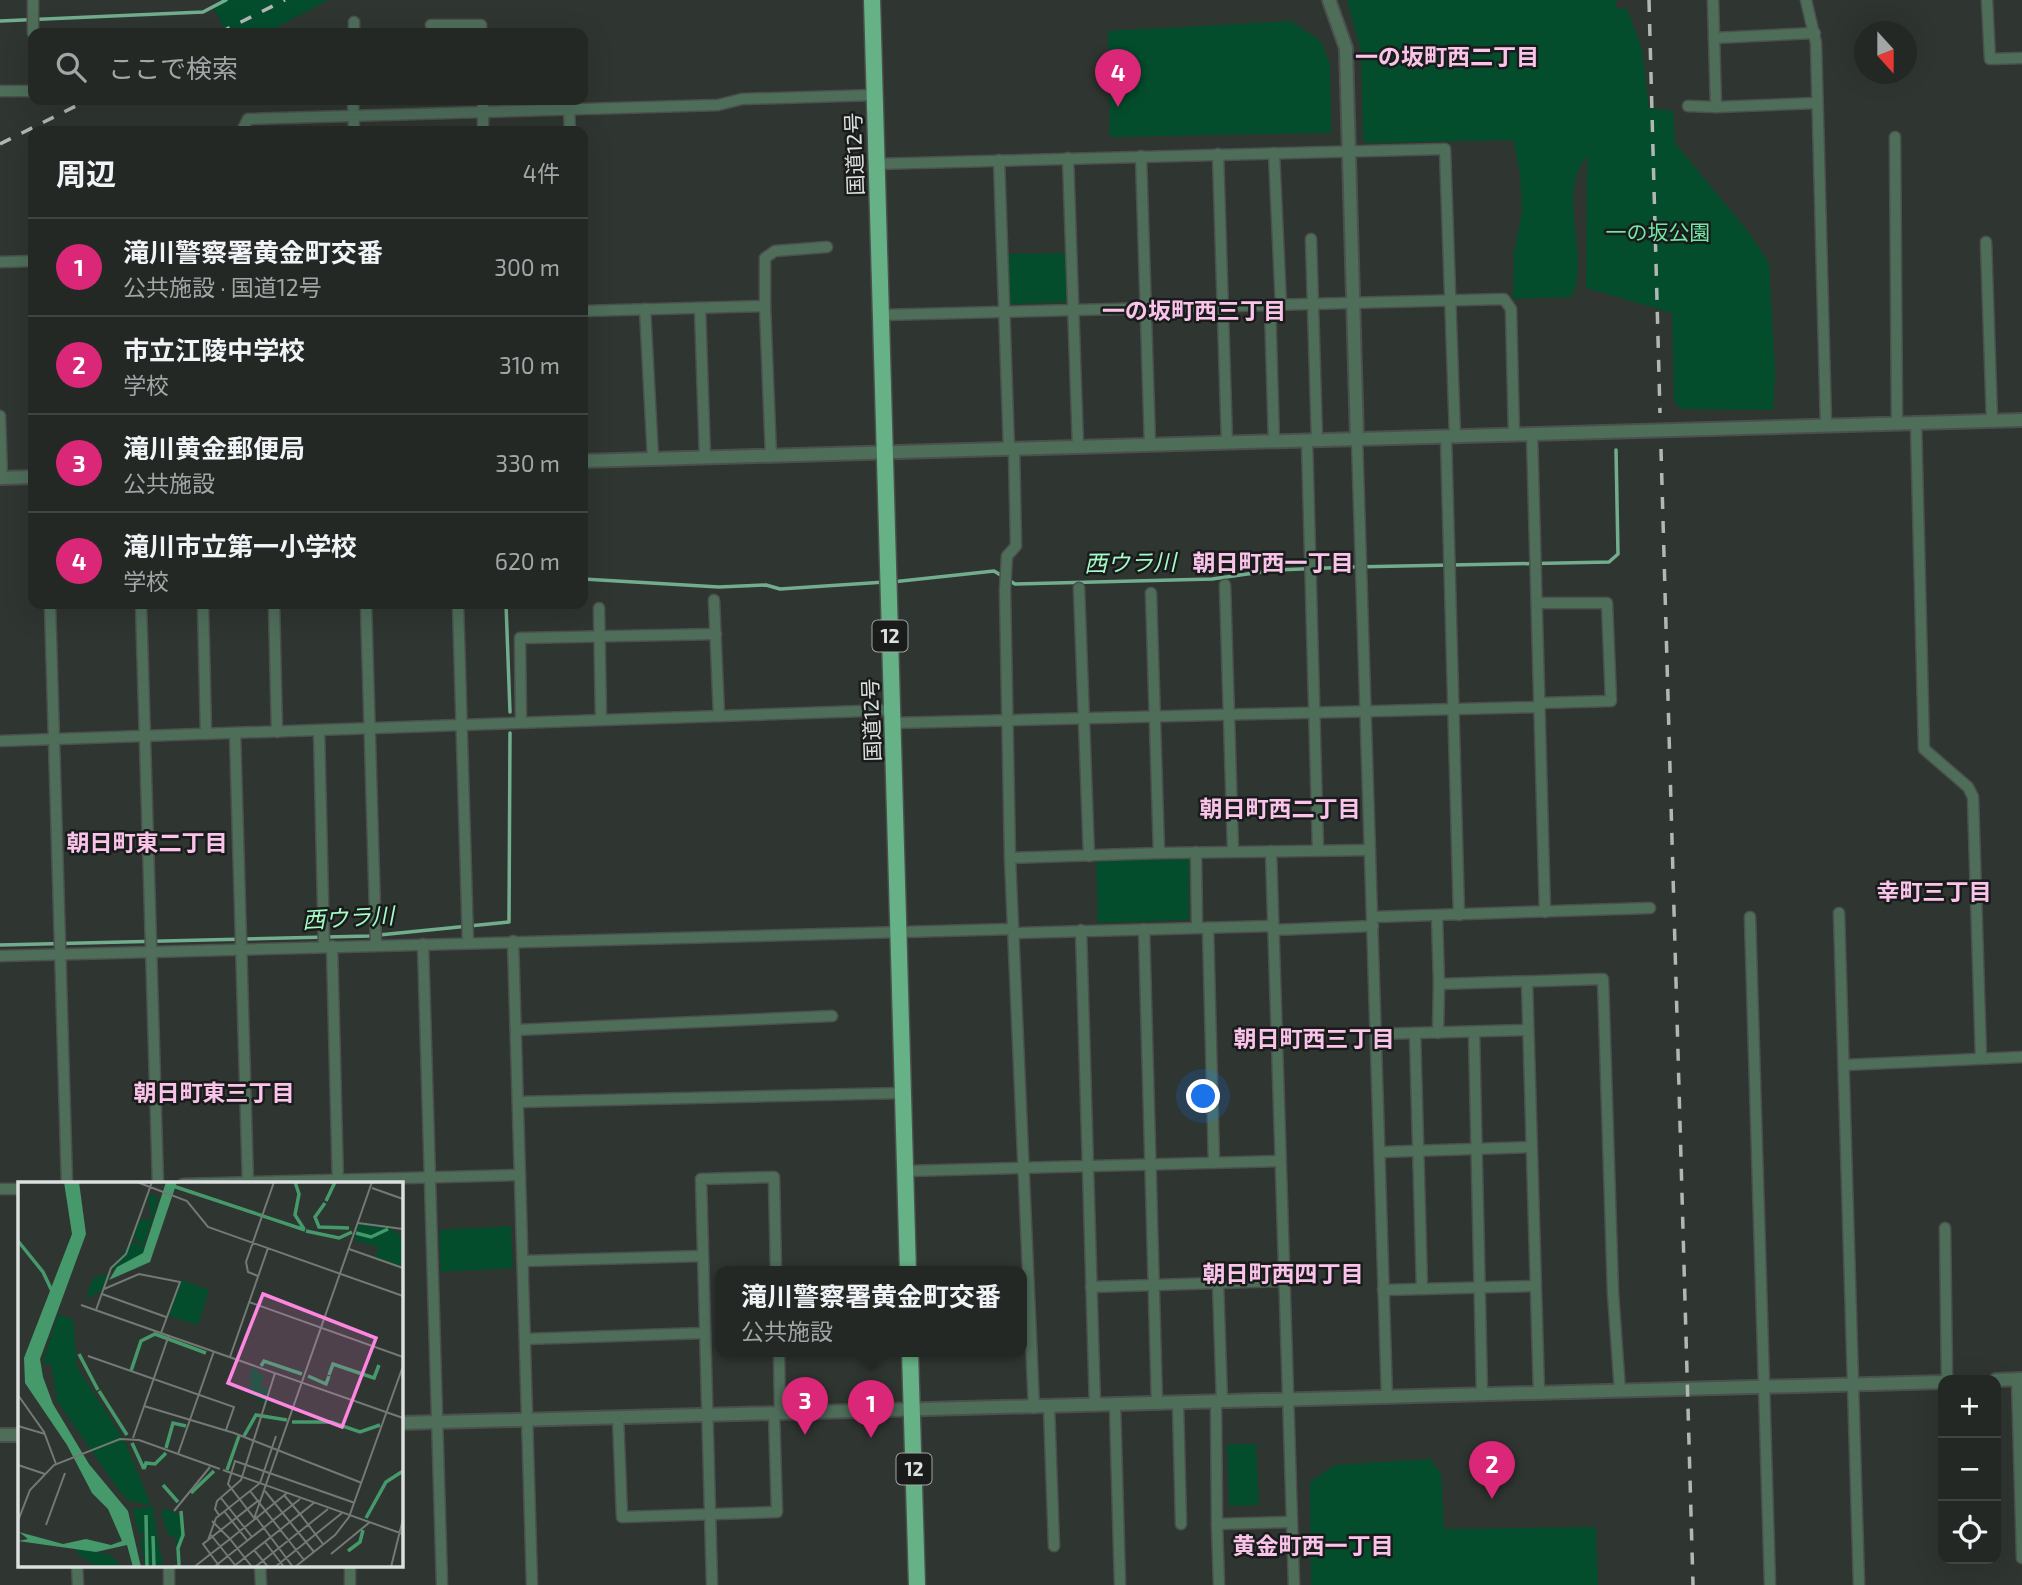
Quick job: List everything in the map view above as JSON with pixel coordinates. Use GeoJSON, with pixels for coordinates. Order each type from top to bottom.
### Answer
{"type":"FeatureCollection","features":[{"type":"Feature","properties":{"kind":"highway","name":"国道12号"},"geometry":{"type":"LineString","coordinates":[[872,0],[908,1266]]}},
{"type":"Feature","properties":{"kind":"highway","name":"12"},"geometry":{"type":"LineString","coordinates":[[910,1357],[917,1585]]}},
{"type":"Feature","properties":{"kind":"street"},"geometry":{"type":"LineString","coordinates":[[33,0],[33,28]]}},
{"type":"Feature","properties":{"kind":"street"},"geometry":{"type":"LineString","coordinates":[[1329,0],[1346,48],[1351,151],[1357,439],[1387,1398]]}},
{"type":"Feature","properties":{"kind":"street"},"geometry":{"type":"LineString","coordinates":[[1713,0],[1716,107]]}},
{"type":"Feature","properties":{"kind":"street"},"geometry":{"type":"LineString","coordinates":[[1806,0],[1815,33],[1826,425]]}},
{"type":"Feature","properties":{"kind":"street"},"geometry":{"type":"LineString","coordinates":[[1987,0],[1990,60],[2022,58]]}},
{"type":"Feature","properties":{"kind":"street"},"geometry":{"type":"LineString","coordinates":[[431,25],[481,25],[481,28]]}},
{"type":"Feature","properties":{"kind":"street"},"geometry":{"type":"LineString","coordinates":[[1714,38],[1815,33]]}},
{"type":"Feature","properties":{"kind":"street"},"geometry":{"type":"LineString","coordinates":[[0,91],[28,92]]}},
{"type":"Feature","properties":{"kind":"street"},"geometry":{"type":"LineString","coordinates":[[244,126],[248,119],[718,105],[742,99],[875,95]]}},
{"type":"Feature","properties":{"kind":"street"},"geometry":{"type":"LineString","coordinates":[[1688,106],[1816,103]]}},
{"type":"Feature","properties":{"kind":"street"},"geometry":{"type":"LineString","coordinates":[[353,105],[354,126]]}},
{"type":"Feature","properties":{"kind":"street"},"geometry":{"type":"LineString","coordinates":[[483,105],[483,126]]}},
{"type":"Feature","properties":{"kind":"street"},"geometry":{"type":"LineString","coordinates":[[569,110],[570,126]]}},
{"type":"Feature","properties":{"kind":"street"},"geometry":{"type":"LineString","coordinates":[[1895,136],[1897,424]]}},
{"type":"Feature","properties":{"kind":"street"},"geometry":{"type":"LineString","coordinates":[[876,164],[1445,149],[1452,300],[1453,711],[1459,915]]}},
{"type":"Feature","properties":{"kind":"street"},"geometry":{"type":"LineString","coordinates":[[1274,153],[1274,442]]}},
{"type":"Feature","properties":{"kind":"street"},"geometry":{"type":"LineString","coordinates":[[1218,154],[1220,306],[1227,443]]}},
{"type":"Feature","properties":{"kind":"street"},"geometry":{"type":"LineString","coordinates":[[1141,156],[1150,445]]}},
{"type":"Feature","properties":{"kind":"street"},"geometry":{"type":"LineString","coordinates":[[1068,158],[1078,447]]}},
{"type":"Feature","properties":{"kind":"street"},"geometry":{"type":"LineString","coordinates":[[999,160],[1016,546],[1007,556],[1005,590],[1010,859],[1034,1408]]}},
{"type":"Feature","properties":{"kind":"street"},"geometry":{"type":"LineString","coordinates":[[1311,239],[1315,304],[1312,441],[1313,712],[1318,850]]}},
{"type":"Feature","properties":{"kind":"street"},"geometry":{"type":"LineString","coordinates":[[1986,242],[1992,421]]}},
{"type":"Feature","properties":{"kind":"street"},"geometry":{"type":"LineString","coordinates":[[771,456],[765,258],[775,251],[827,247]]}},
{"type":"Feature","properties":{"kind":"street"},"geometry":{"type":"LineString","coordinates":[[0,262],[28,261]]}},
{"type":"Feature","properties":{"kind":"street"},"geometry":{"type":"LineString","coordinates":[[881,315],[1504,299],[1508,302],[1514,435]]}},
{"type":"Feature","properties":{"kind":"street"},"geometry":{"type":"LineString","coordinates":[[588,311],[765,306]]}},
{"type":"Feature","properties":{"kind":"street"},"geometry":{"type":"LineString","coordinates":[[700,308],[705,458]]}},
{"type":"Feature","properties":{"kind":"street"},"geometry":{"type":"LineString","coordinates":[[645,309],[653,459]]}},
{"type":"Feature","properties":{"kind":"street"},"geometry":{"type":"LineString","coordinates":[[0,415],[1,478],[28,477]]}},
{"type":"Feature","properties":{"kind":"street"},"geometry":{"type":"LineString","coordinates":[[588,461],[2022,420]]}},
{"type":"Feature","properties":{"kind":"street"},"geometry":{"type":"LineString","coordinates":[[1916,423],[1924,749],[1968,787],[1973,797],[1981,1058]]}},
{"type":"Feature","properties":{"kind":"street"},"geometry":{"type":"LineString","coordinates":[[1532,434],[1545,912]]}},
{"type":"Feature","properties":{"kind":"street"},"geometry":{"type":"LineString","coordinates":[[1225,585],[1233,850]]}},
{"type":"Feature","properties":{"kind":"street"},"geometry":{"type":"LineString","coordinates":[[1079,588],[1089,856]]}},
{"type":"Feature","properties":{"kind":"street"},"geometry":{"type":"LineString","coordinates":[[1151,593],[1159,853]]}},
{"type":"Feature","properties":{"kind":"street"},"geometry":{"type":"LineString","coordinates":[[714,600],[719,716]]}},
{"type":"Feature","properties":{"kind":"street"},"geometry":{"type":"LineString","coordinates":[[0,741],[719,716],[892,716],[1007,720],[1453,711],[1611,701],[1607,603],[1537,603]]}},
{"type":"Feature","properties":{"kind":"street"},"geometry":{"type":"LineString","coordinates":[[599,608],[601,719]]}},
{"type":"Feature","properties":{"kind":"street"},"geometry":{"type":"LineString","coordinates":[[50,609],[67,1182]]}},
{"type":"Feature","properties":{"kind":"street"},"geometry":{"type":"LineString","coordinates":[[141,609],[159,1182]]}},
{"type":"Feature","properties":{"kind":"street"},"geometry":{"type":"LineString","coordinates":[[203,609],[206,734]]}},
{"type":"Feature","properties":{"kind":"street"},"geometry":{"type":"LineString","coordinates":[[274,609],[277,732]]}},
{"type":"Feature","properties":{"kind":"street"},"geometry":{"type":"LineString","coordinates":[[366,609],[376,945]]}},
{"type":"Feature","properties":{"kind":"street"},"geometry":{"type":"LineString","coordinates":[[458,609],[468,942]]}},
{"type":"Feature","properties":{"kind":"street"},"geometry":{"type":"LineString","coordinates":[[521,722],[520,638],[716,634]]}},
{"type":"Feature","properties":{"kind":"street"},"geometry":{"type":"LineString","coordinates":[[319,730],[338,1182],[520,1175]]}},
{"type":"Feature","properties":{"kind":"street"},"geometry":{"type":"LineString","coordinates":[[235,733],[248,1182]]}},
{"type":"Feature","properties":{"kind":"street"},"geometry":{"type":"LineString","coordinates":[[1010,859],[1233,850],[1370,850]]}},
{"type":"Feature","properties":{"kind":"street"},"geometry":{"type":"LineString","coordinates":[[1271,851],[1294,1585]]}},
{"type":"Feature","properties":{"kind":"street"},"geometry":{"type":"LineString","coordinates":[[1196,852],[1203,928],[1214,1163]]}},
{"type":"Feature","properties":{"kind":"street"},"geometry":{"type":"LineString","coordinates":[[0,956],[900,931],[1273,928],[1437,916],[1650,908]]}},
{"type":"Feature","properties":{"kind":"street"},"geometry":{"type":"LineString","coordinates":[[1839,913],[1859,1585]]}},
{"type":"Feature","properties":{"kind":"street"},"geometry":{"type":"LineString","coordinates":[[1437,916],[1438,1033]]}},
{"type":"Feature","properties":{"kind":"street"},"geometry":{"type":"LineString","coordinates":[[1750,917],[1770,1585]]}},
{"type":"Feature","properties":{"kind":"street"},"geometry":{"type":"LineString","coordinates":[[1144,929],[1157,1404]]}},
{"type":"Feature","properties":{"kind":"street"},"geometry":{"type":"LineString","coordinates":[[1081,930],[1095,1406]]}},
{"type":"Feature","properties":{"kind":"street"},"geometry":{"type":"LineString","coordinates":[[513,941],[532,1585]]}},
{"type":"Feature","properties":{"kind":"street"},"geometry":{"type":"LineString","coordinates":[[423,944],[442,1585]]}},
{"type":"Feature","properties":{"kind":"street"},"geometry":{"type":"LineString","coordinates":[[1439,984],[1603,979],[1613,1293],[1620,1391]]}},
{"type":"Feature","properties":{"kind":"street"},"geometry":{"type":"LineString","coordinates":[[1527,982],[1539,1393]]}},
{"type":"Feature","properties":{"kind":"street"},"geometry":{"type":"LineString","coordinates":[[516,1030],[832,1016]]}},
{"type":"Feature","properties":{"kind":"street"},"geometry":{"type":"LineString","coordinates":[[1377,1034],[1528,1030]]}},
{"type":"Feature","properties":{"kind":"street"},"geometry":{"type":"LineString","coordinates":[[1474,1032],[1474,1149],[1482,1395]]}},
{"type":"Feature","properties":{"kind":"street"},"geometry":{"type":"LineString","coordinates":[[1415,1033],[1422,1289]]}},
{"type":"Feature","properties":{"kind":"street"},"geometry":{"type":"LineString","coordinates":[[1844,1065],[2022,1057]]}},
{"type":"Feature","properties":{"kind":"street"},"geometry":{"type":"LineString","coordinates":[[518,1102],[904,1093]]}},
{"type":"Feature","properties":{"kind":"street"},"geometry":{"type":"LineString","coordinates":[[1381,1152],[1530,1147]]}},
{"type":"Feature","properties":{"kind":"street"},"geometry":{"type":"LineString","coordinates":[[905,1171],[1280,1161]]}},
{"type":"Feature","properties":{"kind":"street"},"geometry":{"type":"LineString","coordinates":[[712,1585],[701,1179],[774,1177],[776,1266]]}},
{"type":"Feature","properties":{"kind":"street"},"geometry":{"type":"LineString","coordinates":[[0,1189],[18,1189]]}},
{"type":"Feature","properties":{"kind":"street"},"geometry":{"type":"LineString","coordinates":[[1945,1228],[1945,1375]]}},
{"type":"Feature","properties":{"kind":"street"},"geometry":{"type":"LineString","coordinates":[[523,1261],[702,1256]]}},
{"type":"Feature","properties":{"kind":"street"},"geometry":{"type":"LineString","coordinates":[[1091,1287],[1283,1281]]}},
{"type":"Feature","properties":{"kind":"street"},"geometry":{"type":"LineString","coordinates":[[1218,1283],[1219,1585]]}},
{"type":"Feature","properties":{"kind":"street"},"geometry":{"type":"LineString","coordinates":[[1383,1290],[1535,1286]]}},
{"type":"Feature","properties":{"kind":"street"},"geometry":{"type":"LineString","coordinates":[[525,1339],[705,1333]]}},
{"type":"Feature","properties":{"kind":"street"},"geometry":{"type":"LineString","coordinates":[[618,1417],[622,1517],[777,1512],[779,1357]]}},
{"type":"Feature","properties":{"kind":"street"},"geometry":{"type":"LineString","coordinates":[[2001,1380],[2019,1379],[2022,1558]]}},
{"type":"Feature","properties":{"kind":"street"},"geometry":{"type":"LineString","coordinates":[[402,1423],[1115,1406],[1938,1381]]}},
{"type":"Feature","properties":{"kind":"street"},"geometry":{"type":"LineString","coordinates":[[1178,1404],[1181,1524]]}},
{"type":"Feature","properties":{"kind":"street"},"geometry":{"type":"LineString","coordinates":[[1115,1406],[1119,1585]]}},
{"type":"Feature","properties":{"kind":"street"},"geometry":{"type":"LineString","coordinates":[[1049,1407],[1054,1546]]}},
{"type":"Feature","properties":{"kind":"street"},"geometry":{"type":"LineString","coordinates":[[0,1435],[18,1435]]}},
{"type":"Feature","properties":{"kind":"street"},"geometry":{"type":"LineString","coordinates":[[1217,1524],[1291,1522]]}},
{"type":"Feature","properties":{"kind":"green space"},"geometry":{"type":"Polygon","coordinates":[[[229,0],[328,0],[275,28],[224,28],[213,8],[229,0]]]}},
{"type":"Feature","properties":{"kind":"green space","name":"一の坂公園"},"geometry":{"type":"Polygon","coordinates":[[[1347,0],[1616,0],[1616,8],[1627,9],[1642,49],[1649,108],[1673,111],[1675,143],[1750,234],[1769,263],[1775,372],[1773,410],[1682,409],[1674,402],[1672,313],[1586,288],[1587,156],[1578,172],[1574,189],[1578,266],[1571,297],[1513,299],[1514,253],[1522,211],[1520,173],[1513,140],[1366,143],[1363,138],[1361,51],[1347,0]]]}},
{"type":"Feature","properties":{"kind":"green space"},"geometry":{"type":"Polygon","coordinates":[[[1290,21],[1320,40],[1330,64],[1331,133],[1110,137],[1108,31],[1290,21]]]}},
{"type":"Feature","properties":{"kind":"green space"},"geometry":{"type":"Polygon","coordinates":[[[1066,253],[1068,302],[1010,304],[1008,254],[1066,253]]]}},
{"type":"Feature","properties":{"kind":"green space"},"geometry":{"type":"Polygon","coordinates":[[[1189,857],[1189,920],[1098,923],[1096,858],[1189,857]]]}},
{"type":"Feature","properties":{"kind":"green space"},"geometry":{"type":"Polygon","coordinates":[[[511,1226],[513,1268],[441,1272],[439,1230],[511,1226]]]}},
{"type":"Feature","properties":{"kind":"green space"},"geometry":{"type":"Polygon","coordinates":[[[1227,1444],[1256,1444],[1259,1505],[1229,1506],[1227,1444]]]}},
{"type":"Feature","properties":{"kind":"green space"},"geometry":{"type":"Polygon","coordinates":[[[1430,1459],[1441,1473],[1444,1529],[1596,1527],[1598,1585],[1311,1585],[1310,1482],[1335,1465],[1430,1459]]]}},
{"type":"Feature","properties":{"kind":"waterway"},"geometry":{"type":"LineString","coordinates":[[0,21],[203,12],[226,0]]}},
{"type":"Feature","properties":{"kind":"waterway","name":"西ウラ川"},"geometry":{"type":"LineString","coordinates":[[892,582],[994,571],[1015,584],[1212,579],[1276,570],[1352,567],[1609,562],[1618,554],[1616,450]]}},
{"type":"Feature","properties":{"kind":"waterway","name":"西ウラ川"},"geometry":{"type":"LineString","coordinates":[[588,579],[719,587],[766,585],[780,589],[885,582]]}},
{"type":"Feature","properties":{"kind":"waterway","name":"西ウラ川"},"geometry":{"type":"LineString","coordinates":[[506,609],[510,712]]}},
{"type":"Feature","properties":{"kind":"waterway","name":"西ウラ川"},"geometry":{"type":"LineString","coordinates":[[0,945],[369,936],[509,922],[510,733]]}},
{"type":"Feature","properties":{"kind":"railway"},"geometry":{"type":"LineString","coordinates":[[229,28],[285,0]]}},
{"type":"Feature","properties":{"kind":"railway"},"geometry":{"type":"LineString","coordinates":[[1649,0],[1660,413]]}},
{"type":"Feature","properties":{"kind":"railway"},"geometry":{"type":"LineString","coordinates":[[36,126],[78,105]]}},
{"type":"Feature","properties":{"kind":"railway"},"geometry":{"type":"LineString","coordinates":[[0,144],[28,130]]}},
{"type":"Feature","properties":{"kind":"railway"},"geometry":{"type":"LineString","coordinates":[[1661,449],[1693,1585]]}},
{"type":"Feature","properties":{"kind":"place","name":"滝川市立第一小学校"},"geometry":{"type":"Point","coordinates":[1118,107]}},
{"type":"Feature","properties":{"kind":"place","name":"滝川黄金郵便局"},"geometry":{"type":"Point","coordinates":[805,1435]}},
{"type":"Feature","properties":{"kind":"place","name":"滝川警察署黄金町交番"},"geometry":{"type":"Point","coordinates":[871,1438]}},
{"type":"Feature","properties":{"kind":"place","name":"市立江陵中学校"},"geometry":{"type":"Point","coordinates":[1492,1499]}},
{"type":"Feature","properties":{"kind":"district","name":"一の坂町西二丁目"},"geometry":{"type":"Point","coordinates":[1447,57]}},
{"type":"Feature","properties":{"kind":"district","name":"一の坂町西三丁目"},"geometry":{"type":"Point","coordinates":[1194,311]}},
{"type":"Feature","properties":{"kind":"district","name":"朝日町西一丁目"},"geometry":{"type":"Point","coordinates":[1273,563]}},
{"type":"Feature","properties":{"kind":"district","name":"朝日町西二丁目"},"geometry":{"type":"Point","coordinates":[1280,809]}},
{"type":"Feature","properties":{"kind":"district","name":"朝日町東二丁目"},"geometry":{"type":"Point","coordinates":[147,843]}},
{"type":"Feature","properties":{"kind":"district","name":"幸町三丁目"},"geometry":{"type":"Point","coordinates":[1934,892]}},
{"type":"Feature","properties":{"kind":"district","name":"朝日町西三丁目"},"geometry":{"type":"Point","coordinates":[1314,1039]}},
{"type":"Feature","properties":{"kind":"district","name":"朝日町東三丁目"},"geometry":{"type":"Point","coordinates":[214,1093]}},
{"type":"Feature","properties":{"kind":"district","name":"朝日町西四丁目"},"geometry":{"type":"Point","coordinates":[1283,1274]}},
{"type":"Feature","properties":{"kind":"district","name":"黄金町西一丁目"},"geometry":{"type":"Point","coordinates":[1313,1546]}}]}
